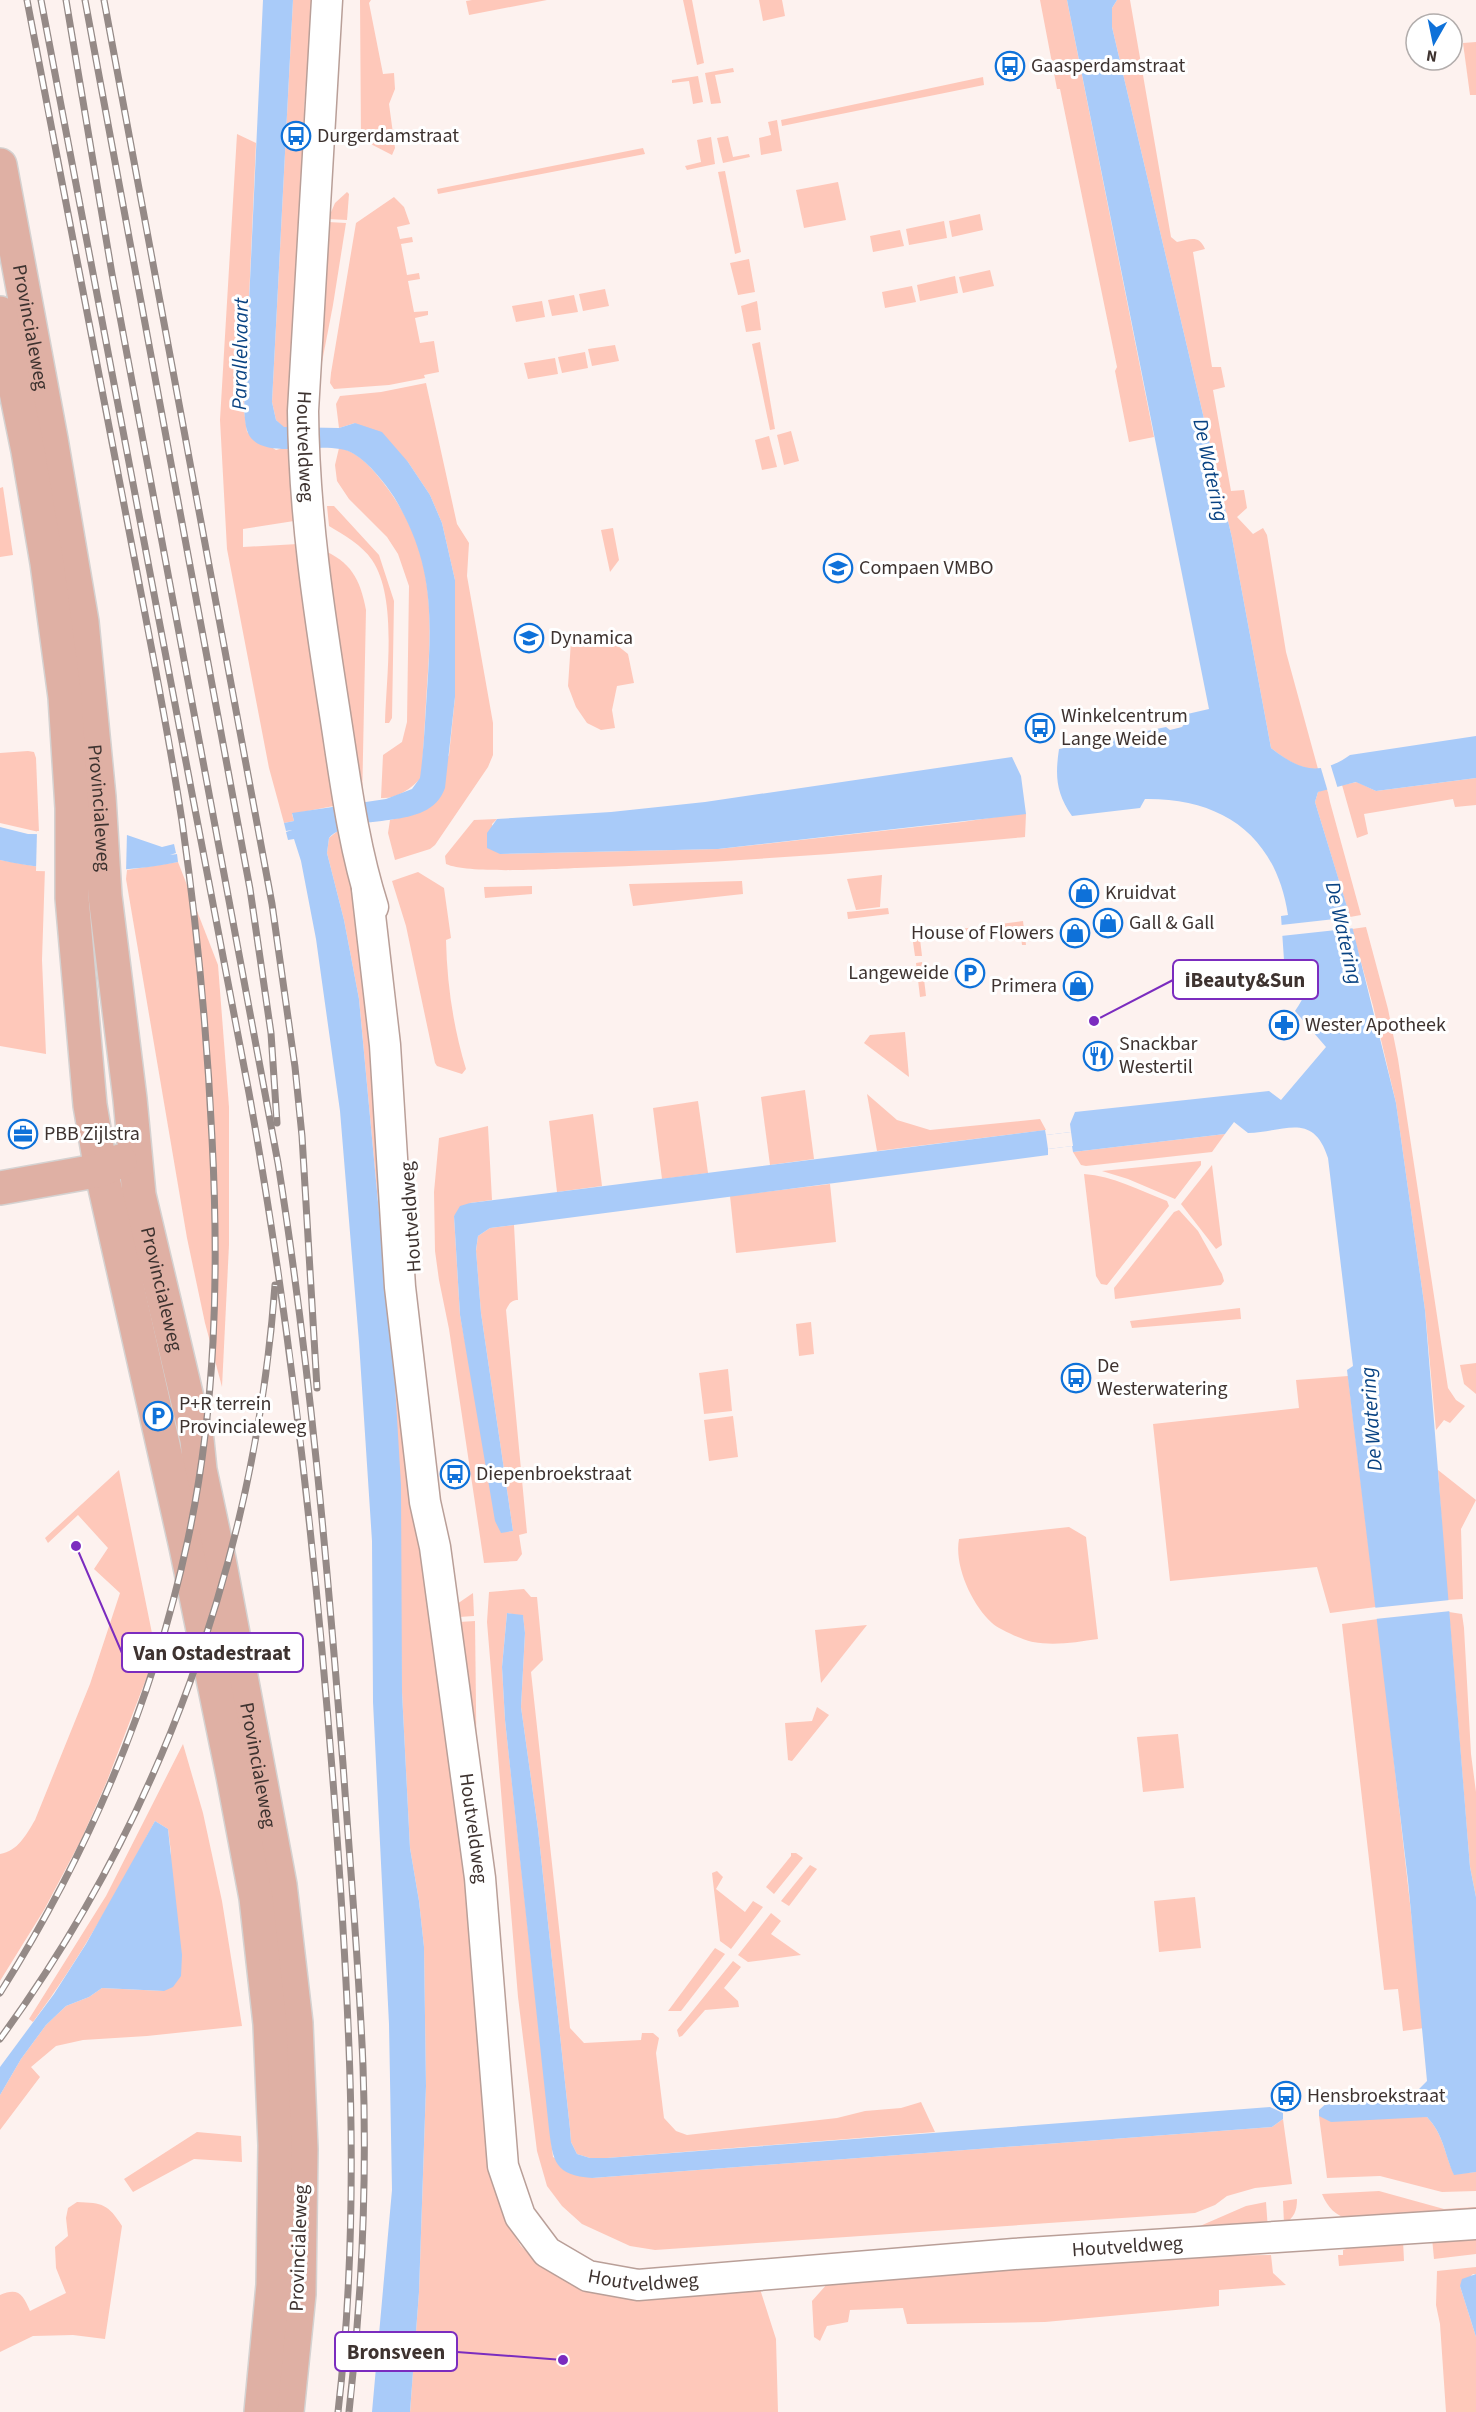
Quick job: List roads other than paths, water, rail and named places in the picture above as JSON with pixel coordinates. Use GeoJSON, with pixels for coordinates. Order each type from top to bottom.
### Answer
{"type":"FeatureCollection","features":[{"type":"Feature","properties":{"kind":"main road","name":"Provincialeweg"},"geometry":{"type":"LineString","coordinates":[[0,165],[51,439],[82,622],[85,803],[72,898],[88,1086],[99,1159],[186,1547],[256,1898],[270,2024],[275,2145],[273,2285],[261,2412]]}},
{"type":"Feature","properties":{"kind":"main road","name":"Provincialeweg"},"geometry":{"type":"LineString","coordinates":[[0,313],[28,451],[47,563],[65,697],[105,896],[130,1099],[139,1195],[197,1440],[200,1470],[221,1569],[280,1885],[296,2023],[301,2149],[299,2294],[287,2412]]}},
{"type":"Feature","properties":{"kind":"main road"},"geometry":{"type":"LineString","coordinates":[[0,1188],[99,1159],[135,1153]]}},
{"type":"Feature","properties":{"kind":"main road"},"geometry":{"type":"LineString","coordinates":[[0,1170],[55,1160],[99,1159]]}},
{"type":"Feature","properties":{"kind":"street","name":"Houtveldweg"},"geometry":{"type":"LineString","coordinates":[[327,0],[303,411],[303,465],[311,559],[348,793],[367,889],[385,1045],[400,1287],[425,1502],[435,1547],[480,1878],[503,2166],[520,2216],[547,2252],[588,2276],[638,2285],[1014,2254],[1312,2234],[1473,2226]]}},
{"type":"Feature","properties":{"kind":"water"},"geometry":{"type":"Polygon","coordinates":[[[263,0],[293,0],[272,402],[276,420],[284,427],[339,428],[355,423],[382,432],[408,462],[430,495],[442,523],[455,580],[455,697],[445,788],[436,802],[424,811],[408,817],[356,825],[341,830],[329,838],[327,853],[344,920],[359,999],[395,1384],[401,1485],[402,1692],[410,1848],[424,1947],[426,2086],[419,2292],[410,2412],[372,2412],[392,2190],[389,2024],[373,1702],[372,1541],[359,1342],[340,1111],[316,939],[301,861],[294,839],[288,840],[286,832],[292,830],[286,831],[284,823],[294,821],[292,813],[386,799],[412,789],[420,778],[429,664],[429,614],[423,568],[417,545],[394,497],[371,468],[354,454],[342,449],[267,447],[255,442],[247,430],[244,410],[263,0]]]}},
{"type":"Feature","properties":{"kind":"water","name":"De Watering"},"geometry":{"type":"Polygon","coordinates":[[[1067,0],[1117,0],[1112,8],[1112,27],[1232,538],[1271,748],[1300,766],[1319,768],[1339,762],[1350,755],[1476,736],[1476,778],[1376,791],[1356,782],[1318,792],[1315,802],[1348,910],[1396,1103],[1425,1310],[1470,1867],[1476,1897],[1476,2172],[1454,2175],[1440,2137],[1427,2117],[1331,2122],[1319,2116],[1319,2110],[1329,2101],[1405,2096],[1414,2094],[1427,2081],[1408,1881],[1347,1370],[1353,1366],[1328,1158],[1322,1143],[1314,1134],[1306,1129],[1296,1128],[1248,1133],[1234,1122],[1225,1134],[1073,1152],[1072,1146],[1048,1149],[1048,1155],[490,1228],[478,1236],[476,1250],[481,1313],[513,1531],[501,1533],[495,1521],[460,1315],[454,1216],[460,1206],[1045,1130],[1046,1135],[1071,1132],[1070,1124],[1075,1112],[1269,1091],[1281,1100],[1326,1047],[1295,1011],[1306,992],[1311,971],[1303,963],[1284,960],[1281,916],[1288,915],[1282,887],[1272,863],[1258,843],[1241,827],[1221,814],[1173,800],[1145,799],[1140,808],[1072,816],[1063,800],[1058,784],[1059,749],[1166,727],[1170,730],[1182,727],[1185,723],[1183,715],[1209,709],[1067,0]]]}},
{"type":"Feature","properties":{"kind":"water"},"geometry":{"type":"Polygon","coordinates":[[[1012,757],[1021,776],[1026,814],[718,849],[500,854],[487,848],[487,833],[497,819],[611,812],[705,802],[1012,757]]]}},
{"type":"Feature","properties":{"kind":"water"},"geometry":{"type":"Polygon","coordinates":[[[0,827],[28,834],[127,835],[162,847],[174,844],[176,853],[170,855],[177,854],[178,862],[134,869],[67,870],[0,860],[0,827]]]}},
{"type":"Feature","properties":{"kind":"water"},"geometry":{"type":"Polygon","coordinates":[[[507,1613],[523,1615],[525,1633],[521,1707],[538,1829],[571,2142],[577,2154],[590,2158],[607,2158],[1270,2107],[1283,2113],[1283,2119],[1272,2127],[592,2178],[570,2174],[563,2170],[558,2165],[550,2140],[505,1720],[502,1667],[507,1613]]]}},
{"type":"Feature","properties":{"kind":"water"},"geometry":{"type":"Polygon","coordinates":[[[155,1821],[168,1829],[182,1955],[181,1976],[173,1987],[164,1991],[102,1988],[89,1997],[66,2006],[46,2025],[21,2059],[0,2095],[0,2067],[54,1994],[86,1944],[155,1821]]]}},
{"type":"Feature","properties":{"kind":"water"},"geometry":{"type":"Polygon","coordinates":[[[1476,2274],[1476,2337],[1460,2286],[1462,2279],[1476,2274]]]}},
{"type":"Feature","properties":{"kind":"railway"},"geometry":{"type":"LineString","coordinates":[[0,1993],[62,1886],[89,1830],[137,1717],[156,1659],[174,1600],[188,1539],[205,1440],[215,1289],[214,1188],[207,1059],[197,939],[182,821],[172,757],[27,0]]}},
{"type":"Feature","properties":{"kind":"railway"},"geometry":{"type":"LineString","coordinates":[[41,0],[249,1093],[290,1355],[327,1706],[348,2025],[351,2103],[350,2257],[338,2412]]}},
{"type":"Feature","properties":{"kind":"railway"},"geometry":{"type":"LineString","coordinates":[[66,0],[112,274],[278,1163],[308,1388],[337,1688],[363,2066],[362,2239],[349,2412]]}},
{"type":"Feature","properties":{"kind":"railway"},"geometry":{"type":"LineString","coordinates":[[85,0],[250,889],[271,1033],[277,1123]]}},
{"type":"Feature","properties":{"kind":"railway"},"geometry":{"type":"LineString","coordinates":[[104,0],[272,904],[295,1067],[302,1136],[317,1388]]}},
{"type":"Feature","properties":{"kind":"railway"},"geometry":{"type":"LineString","coordinates":[[0,2039],[57,1955],[108,1866],[152,1775],[190,1681],[222,1585],[246,1486],[264,1386],[275,1285]]}},
{"type":"Feature","properties":{"kind":"place","name":"Gaasperdamstraat"},"geometry":{"type":"Point","coordinates":[1010,66]}},
{"type":"Feature","properties":{"kind":"place","name":"Durgerdamstraat"},"geometry":{"type":"Point","coordinates":[296,136]}},
{"type":"Feature","properties":{"kind":"place","name":"Compaen VMBO"},"geometry":{"type":"Point","coordinates":[838,568]}},
{"type":"Feature","properties":{"kind":"place","name":"Dynamica"},"geometry":{"type":"Point","coordinates":[529,638]}},
{"type":"Feature","properties":{"kind":"place","name":"Winkelcentrum Lange Weide"},"geometry":{"type":"Point","coordinates":[1040,728]}},
{"type":"Feature","properties":{"kind":"place","name":"Kruidvat"},"geometry":{"type":"Point","coordinates":[1084,893]}},
{"type":"Feature","properties":{"kind":"place","name":"Gall & Gall"},"geometry":{"type":"Point","coordinates":[1108,923]}},
{"type":"Feature","properties":{"kind":"place","name":"House of Flowers"},"geometry":{"type":"Point","coordinates":[1075,933]}},
{"type":"Feature","properties":{"kind":"place","name":"Langeweide"},"geometry":{"type":"Point","coordinates":[970,973]}},
{"type":"Feature","properties":{"kind":"place","name":"Primera"},"geometry":{"type":"Point","coordinates":[1078,986]}},
{"type":"Feature","properties":{"kind":"place","name":"iBeauty&Sun"},"geometry":{"type":"Point","coordinates":[1094,1021]}},
{"type":"Feature","properties":{"kind":"place","name":"Wester Apotheek"},"geometry":{"type":"Point","coordinates":[1284,1025]}},
{"type":"Feature","properties":{"kind":"place","name":"Snackbar Westertil"},"geometry":{"type":"Point","coordinates":[1098,1056]}},
{"type":"Feature","properties":{"kind":"place","name":"PBB Zijlstra"},"geometry":{"type":"Point","coordinates":[23,1134]}},
{"type":"Feature","properties":{"kind":"place","name":"De Westerwatering"},"geometry":{"type":"Point","coordinates":[1076,1378]}},
{"type":"Feature","properties":{"kind":"place","name":"P+R terrein Provincialeweg"},"geometry":{"type":"Point","coordinates":[158,1416]}},
{"type":"Feature","properties":{"kind":"place","name":"Diepenbroekstraat"},"geometry":{"type":"Point","coordinates":[455,1474]}},
{"type":"Feature","properties":{"kind":"place","name":"Van Ostadestraat"},"geometry":{"type":"Point","coordinates":[76,1546]}},
{"type":"Feature","properties":{"kind":"place","name":"Hensbroekstraat"},"geometry":{"type":"Point","coordinates":[1286,2096]}},
{"type":"Feature","properties":{"kind":"place","name":"Bronsveen"},"geometry":{"type":"Point","coordinates":[563,2360]}},
{"type":"Feature","properties":{"kind":"water label","name":"Parallelvaart"},"geometry":{"type":"Point","coordinates":[240,354]}}]}
